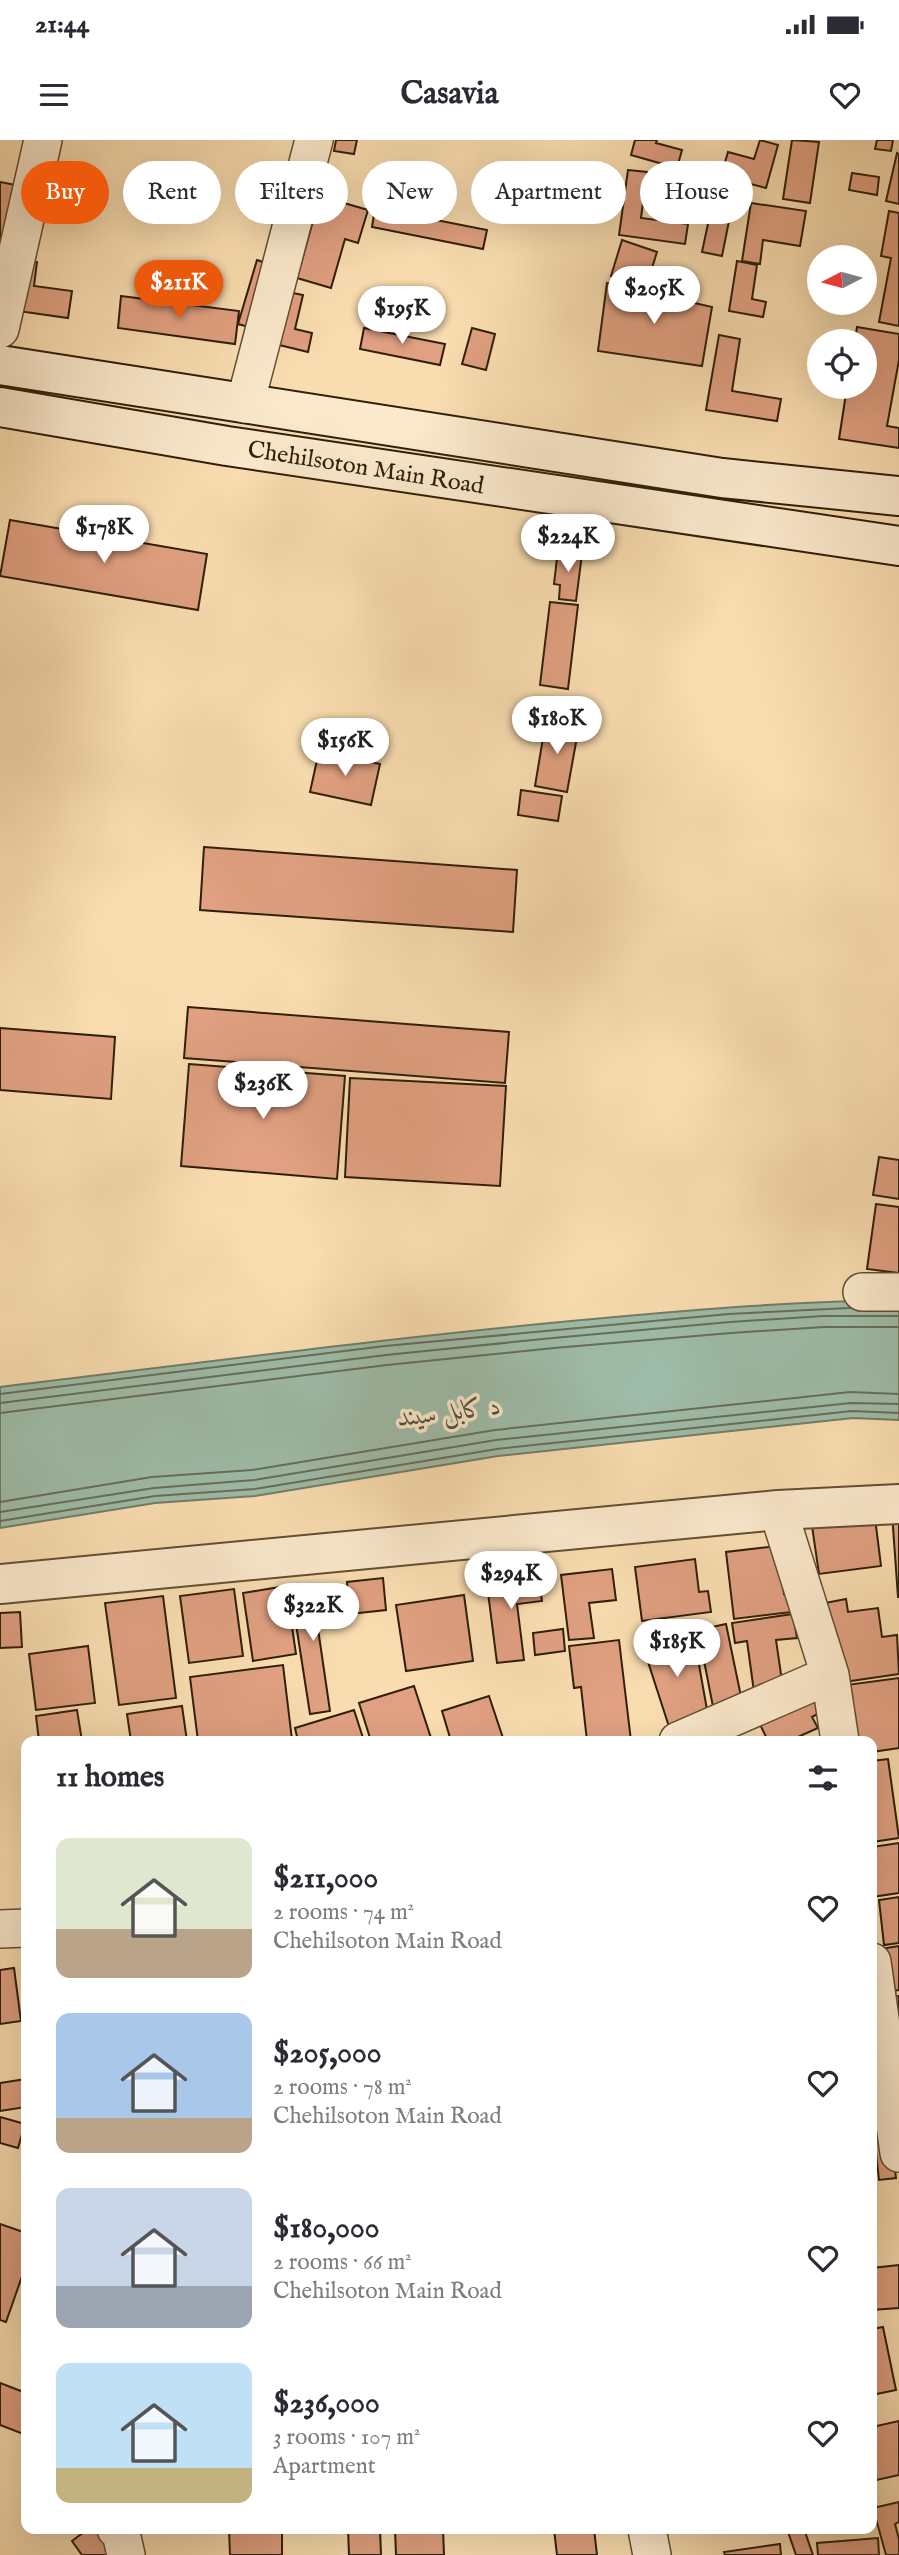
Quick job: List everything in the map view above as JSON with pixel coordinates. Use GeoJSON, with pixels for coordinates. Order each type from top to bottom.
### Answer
{"type":"FeatureCollection","features":[{"type":"Feature","properties":{"kind":"main road","name":"Chehilsoton Main Road"},"geometry":{"type":"LineString","coordinates":[[0,365],[722,478],[899,496]]}},
{"type":"Feature","properties":{"kind":"main road","name":"Chehilsoton Main Road"},"geometry":{"type":"LineString","coordinates":[[0,407],[227,446],[899,546]]}},
{"type":"Feature","properties":{"kind":"main road"},"geometry":{"type":"LineString","coordinates":[[0,1584],[778,1510],[899,1504]]}},
{"type":"Feature","properties":{"kind":"street"},"geometry":{"type":"LineString","coordinates":[[0,329],[43,140]]}},
{"type":"Feature","properties":{"kind":"street"},"geometry":{"type":"LineString","coordinates":[[244,404],[314,140]]}},
{"type":"Feature","properties":{"kind":"street"},"geometry":{"type":"LineString","coordinates":[[862,1292],[899,1292]]}},
{"type":"Feature","properties":{"kind":"street"},"geometry":{"type":"LineString","coordinates":[[778,1510],[830,1675],[839,1736]]}},
{"type":"Feature","properties":{"kind":"street"},"geometry":{"type":"LineString","coordinates":[[690,1736],[830,1675]]}},
{"type":"Feature","properties":{"kind":"street"},"geometry":{"type":"LineString","coordinates":[[0,1929],[21,1928]]}},
{"type":"Feature","properties":{"kind":"street"},"geometry":{"type":"LineString","coordinates":[[877,1997],[899,2153]]}},
{"type":"Feature","properties":{"kind":"street"},"geometry":{"type":"LineString","coordinates":[[121,2534],[127,2555]]}},
{"type":"Feature","properties":{"kind":"street"},"geometry":{"type":"LineString","coordinates":[[648,2534],[652,2555]]}},
{"type":"Feature","properties":{"kind":"water","name":"د کابل سيند"},"geometry":{"type":"Polygon","coordinates":[[[899,1300],[899,1420],[853,1418],[498,1456],[255,1496],[155,1503],[0,1528],[0,1387],[528,1325],[751,1306],[899,1300]]]}},
{"type":"Feature","properties":{"kind":"building"},"geometry":{"type":"Polygon","coordinates":[[[336,140],[357,140],[354,154],[334,151],[336,140]]]}},
{"type":"Feature","properties":{"kind":"building"},"geometry":{"type":"Polygon","coordinates":[[[635,140],[657,140],[656,143],[682,150],[679,161],[652,161],[631,155],[635,140]]]}},
{"type":"Feature","properties":{"kind":"building"},"geometry":{"type":"Polygon","coordinates":[[[760,140],[778,145],[766,188],[753,185],[753,161],[725,161],[728,152],[754,159],[760,140]]]}},
{"type":"Feature","properties":{"kind":"building"},"geometry":{"type":"Polygon","coordinates":[[[792,140],[819,142],[810,203],[783,199],[792,140]]]}},
{"type":"Feature","properties":{"kind":"building"},"geometry":{"type":"Polygon","coordinates":[[[877,140],[893,140],[891,151],[875,149],[877,140]]]}},
{"type":"Feature","properties":{"kind":"building"},"geometry":{"type":"Polygon","coordinates":[[[897,153],[899,154],[899,204],[886,201],[897,153]]]}},
{"type":"Feature","properties":{"kind":"building"},"geometry":{"type":"Polygon","coordinates":[[[628,170],[640,171],[640,224],[688,224],[685,244],[619,235],[621,224],[626,224],[628,170]]]}},
{"type":"Feature","properties":{"kind":"building"},"geometry":{"type":"Polygon","coordinates":[[[852,173],[879,177],[877,195],[849,190],[852,173]]]}},
{"type":"Feature","properties":{"kind":"building"},"geometry":{"type":"Polygon","coordinates":[[[0,182],[21,186],[11,239],[0,237],[0,182]]]}},
{"type":"Feature","properties":{"kind":"building"},"geometry":{"type":"Polygon","coordinates":[[[753,203],[806,211],[800,246],[763,240],[760,264],[742,261],[748,224],[753,224],[753,203]]]}},
{"type":"Feature","properties":{"kind":"building"},"geometry":{"type":"Polygon","coordinates":[[[348,204],[362,208],[364,224],[358,243],[345,239],[331,288],[297,278],[312,224],[348,224],[348,204]]]}},
{"type":"Feature","properties":{"kind":"building"},"geometry":{"type":"Polygon","coordinates":[[[889,211],[899,213],[899,326],[879,322],[891,258],[881,256],[889,211]]]}},
{"type":"Feature","properties":{"kind":"building"},"geometry":{"type":"Polygon","coordinates":[[[372,224],[456,224],[487,230],[483,249],[372,227],[372,224]]]}},
{"type":"Feature","properties":{"kind":"building"},"geometry":{"type":"Polygon","coordinates":[[[708,224],[728,224],[722,256],[702,252],[708,224]]]}},
{"type":"Feature","properties":{"kind":"building"},"geometry":{"type":"Polygon","coordinates":[[[622,240],[657,252],[646,287],[611,276],[622,240]]]}},
{"type":"Feature","properties":{"kind":"building"},"geometry":{"type":"Polygon","coordinates":[[[19,259],[37,262],[34,286],[72,291],[68,318],[11,310],[19,259]]]}},
{"type":"Feature","properties":{"kind":"building"},"geometry":{"type":"Polygon","coordinates":[[[257,260],[275,266],[256,329],[238,324],[257,260]]]}},
{"type":"Feature","properties":{"kind":"building"},"geometry":{"type":"Polygon","coordinates":[[[737,261],[757,265],[752,299],[766,302],[763,317],[729,311],[737,261]]]}},
{"type":"Feature","properties":{"kind":"building"},"geometry":{"type":"Polygon","coordinates":[[[607,283],[712,307],[702,366],[598,351],[607,283]]]}},
{"type":"Feature","properties":{"kind":"building"},"geometry":{"type":"Polygon","coordinates":[[[288,292],[303,295],[295,329],[312,333],[308,352],[275,344],[288,292]]]}},
{"type":"Feature","properties":{"kind":"building"},"geometry":{"type":"Polygon","coordinates":[[[121,296],[239,311],[235,344],[118,328],[121,296]]]}},
{"type":"Feature","properties":{"kind":"building"},"geometry":{"type":"Polygon","coordinates":[[[364,328],[445,344],[440,365],[360,349],[364,328]]]}},
{"type":"Feature","properties":{"kind":"building"},"geometry":{"type":"Polygon","coordinates":[[[472,328],[495,334],[486,370],[462,364],[472,328]]]}},
{"type":"Feature","properties":{"kind":"building"},"geometry":{"type":"Polygon","coordinates":[[[877,330],[899,334],[899,360],[887,426],[899,428],[899,448],[839,439],[845,399],[877,399],[877,330]]]}},
{"type":"Feature","properties":{"kind":"building"},"geometry":{"type":"Polygon","coordinates":[[[719,335],[740,339],[732,391],[781,399],[777,421],[706,410],[719,335]]]}},
{"type":"Feature","properties":{"kind":"building"},"geometry":{"type":"Polygon","coordinates":[[[10,520],[207,554],[198,610],[0,576],[10,520]]]}},
{"type":"Feature","properties":{"kind":"building"},"geometry":{"type":"Polygon","coordinates":[[[558,550],[582,554],[576,601],[559,599],[560,585],[554,584],[558,550]]]}},
{"type":"Feature","properties":{"kind":"building"},"geometry":{"type":"Polygon","coordinates":[[[550,602],[578,605],[568,689],[540,685],[550,602]]]}},
{"type":"Feature","properties":{"kind":"building"},"geometry":{"type":"Polygon","coordinates":[[[546,720],[579,726],[567,792],[535,786],[546,720]]]}},
{"type":"Feature","properties":{"kind":"building"},"geometry":{"type":"Polygon","coordinates":[[[319,751],[380,764],[371,805],[310,792],[319,751]]]}},
{"type":"Feature","properties":{"kind":"building"},"geometry":{"type":"Polygon","coordinates":[[[521,790],[562,796],[558,821],[518,815],[521,790]]]}},
{"type":"Feature","properties":{"kind":"building"},"geometry":{"type":"Polygon","coordinates":[[[204,847],[517,870],[513,932],[200,910],[204,847]]]}},
{"type":"Feature","properties":{"kind":"building"},"geometry":{"type":"Polygon","coordinates":[[[188,1007],[509,1032],[505,1083],[184,1058],[188,1007]]]}},
{"type":"Feature","properties":{"kind":"building"},"geometry":{"type":"Polygon","coordinates":[[[0,1028],[115,1037],[111,1099],[0,1090],[0,1028]]]}},
{"type":"Feature","properties":{"kind":"building"},"geometry":{"type":"Polygon","coordinates":[[[189,1064],[345,1076],[337,1179],[181,1166],[189,1064]]]}},
{"type":"Feature","properties":{"kind":"building"},"geometry":{"type":"Polygon","coordinates":[[[350,1078],[506,1086],[500,1186],[345,1177],[350,1078]]]}},
{"type":"Feature","properties":{"kind":"building"},"geometry":{"type":"Polygon","coordinates":[[[879,1157],[899,1160],[899,1199],[873,1195],[879,1157]]]}},
{"type":"Feature","properties":{"kind":"building"},"geometry":{"type":"Polygon","coordinates":[[[876,1204],[899,1207],[899,1273],[867,1269],[876,1204]]]}},
{"type":"Feature","properties":{"kind":"building"},"geometry":{"type":"Polygon","coordinates":[[[899,1512],[899,1597],[898,1597],[892,1513],[899,1512]]]}},
{"type":"Feature","properties":{"kind":"building"},"geometry":{"type":"Polygon","coordinates":[[[875,1518],[881,1566],[819,1574],[812,1526],[875,1518]]]}},
{"type":"Feature","properties":{"kind":"building"},"geometry":{"type":"Polygon","coordinates":[[[778,1546],[784,1594],[798,1592],[800,1611],[734,1619],[726,1552],[778,1546]]]}},
{"type":"Feature","properties":{"kind":"building"},"geometry":{"type":"Polygon","coordinates":[[[695,1559],[699,1592],[708,1591],[711,1612],[642,1621],[635,1567],[695,1559]]]}},
{"type":"Feature","properties":{"kind":"building"},"geometry":{"type":"Polygon","coordinates":[[[612,1569],[616,1600],[589,1603],[594,1638],[569,1640],[561,1575],[612,1569]]]}},
{"type":"Feature","properties":{"kind":"building"},"geometry":{"type":"Polygon","coordinates":[[[538,1571],[542,1601],[517,1604],[524,1660],[497,1663],[486,1577],[538,1571]]]}},
{"type":"Feature","properties":{"kind":"building"},"geometry":{"type":"Polygon","coordinates":[[[383,1578],[386,1610],[350,1614],[347,1582],[383,1578]]]}},
{"type":"Feature","properties":{"kind":"building"},"geometry":{"type":"Polygon","coordinates":[[[286,1586],[296,1654],[253,1661],[243,1593],[286,1586]]]}},
{"type":"Feature","properties":{"kind":"building"},"geometry":{"type":"Polygon","coordinates":[[[327,1586],[332,1620],[317,1622],[330,1711],[310,1714],[291,1592],[327,1586]]]}},
{"type":"Feature","properties":{"kind":"building"},"geometry":{"type":"Polygon","coordinates":[[[234,1589],[243,1656],[189,1663],[180,1596],[234,1589]]]}},
{"type":"Feature","properties":{"kind":"building"},"geometry":{"type":"Polygon","coordinates":[[[464,1595],[473,1661],[406,1671],[396,1605],[464,1595]]]}},
{"type":"Feature","properties":{"kind":"building"},"geometry":{"type":"Polygon","coordinates":[[[163,1596],[176,1698],[119,1705],[105,1603],[163,1596]]]}},
{"type":"Feature","properties":{"kind":"building"},"geometry":{"type":"Polygon","coordinates":[[[846,1599],[848,1612],[878,1608],[882,1637],[897,1635],[899,1674],[837,1683],[825,1603],[846,1599]]]}},
{"type":"Feature","properties":{"kind":"building"},"geometry":{"type":"Polygon","coordinates":[[[20,1612],[22,1647],[0,1648],[0,1613],[20,1612]]]}},
{"type":"Feature","properties":{"kind":"building"},"geometry":{"type":"Polygon","coordinates":[[[793,1614],[797,1638],[776,1640],[784,1695],[755,1699],[747,1641],[735,1643],[732,1623],[793,1614]]]}},
{"type":"Feature","properties":{"kind":"building"},"geometry":{"type":"Polygon","coordinates":[[[726,1624],[744,1711],[715,1717],[698,1630],[726,1624]]]}},
{"type":"Feature","properties":{"kind":"building"},"geometry":{"type":"Polygon","coordinates":[[[563,1629],[565,1651],[535,1655],[533,1633],[563,1629]]]}},
{"type":"Feature","properties":{"kind":"building"},"geometry":{"type":"Polygon","coordinates":[[[693,1631],[709,1721],[672,1736],[640,1637],[693,1631]]]}},
{"type":"Feature","properties":{"kind":"building"},"geometry":{"type":"Polygon","coordinates":[[[619,1640],[630,1736],[586,1736],[581,1687],[574,1688],[569,1646],[619,1640]]]}},
{"type":"Feature","properties":{"kind":"building"},"geometry":{"type":"Polygon","coordinates":[[[88,1646],[95,1703],[36,1710],[29,1654],[88,1646]]]}},
{"type":"Feature","properties":{"kind":"building"},"geometry":{"type":"Polygon","coordinates":[[[283,1665],[292,1736],[197,1736],[190,1677],[283,1665]]]}},
{"type":"Feature","properties":{"kind":"building"},"geometry":{"type":"Polygon","coordinates":[[[899,1678],[899,1748],[877,1751],[877,1736],[845,1736],[839,1686],[899,1678]]]}},
{"type":"Feature","properties":{"kind":"building"},"geometry":{"type":"Polygon","coordinates":[[[414,1686],[430,1736],[369,1736],[359,1703],[414,1686]]]}},
{"type":"Feature","properties":{"kind":"building"},"geometry":{"type":"Polygon","coordinates":[[[815,1687],[825,1710],[812,1717],[818,1728],[800,1736],[766,1736],[755,1714],[815,1687]]]}},
{"type":"Feature","properties":{"kind":"building"},"geometry":{"type":"Polygon","coordinates":[[[489,1696],[502,1736],[450,1736],[442,1711],[489,1696]]]}},
{"type":"Feature","properties":{"kind":"building"},"geometry":{"type":"Polygon","coordinates":[[[182,1706],[186,1736],[130,1736],[127,1714],[182,1706]]]}},
{"type":"Feature","properties":{"kind":"building"},"geometry":{"type":"Polygon","coordinates":[[[77,1710],[81,1736],[38,1736],[36,1716],[77,1710]]]}},
{"type":"Feature","properties":{"kind":"building"},"geometry":{"type":"Polygon","coordinates":[[[354,1710],[362,1736],[297,1736],[295,1728],[354,1710]]]}},
{"type":"Feature","properties":{"kind":"building"},"geometry":{"type":"Polygon","coordinates":[[[888,1759],[899,1838],[877,1841],[877,1760],[888,1759]]]}},
{"type":"Feature","properties":{"kind":"building"},"geometry":{"type":"Polygon","coordinates":[[[899,1843],[899,1893],[877,1896],[877,1846],[899,1843]]]}},
{"type":"Feature","properties":{"kind":"building"},"geometry":{"type":"Polygon","coordinates":[[[899,1897],[899,1943],[884,1945],[879,1900],[899,1897]]]}},
{"type":"Feature","properties":{"kind":"building"},"geometry":{"type":"Polygon","coordinates":[[[899,1946],[899,1990],[887,1992],[880,1949],[899,1946]]]}},
{"type":"Feature","properties":{"kind":"building"},"geometry":{"type":"Polygon","coordinates":[[[14,1968],[21,2021],[0,2024],[0,1970],[14,1968]]]}},
{"type":"Feature","properties":{"kind":"building"},"geometry":{"type":"Polygon","coordinates":[[[899,1996],[899,2047],[891,1997],[899,1996]]]}},
{"type":"Feature","properties":{"kind":"building"},"geometry":{"type":"Polygon","coordinates":[[[21,2080],[21,2108],[0,2111],[0,2083],[21,2080]]]}},
{"type":"Feature","properties":{"kind":"building"},"geometry":{"type":"Polygon","coordinates":[[[886,2093],[896,2178],[879,2180],[877,2094],[886,2093]]]}},
{"type":"Feature","properties":{"kind":"building"},"geometry":{"type":"Polygon","coordinates":[[[0,2117],[21,2123],[18,2148],[0,2143],[0,2117]]]}},
{"type":"Feature","properties":{"kind":"building"},"geometry":{"type":"Polygon","coordinates":[[[0,2224],[21,2231],[21,2279],[6,2322],[0,2320],[0,2224]]]}},
{"type":"Feature","properties":{"kind":"building"},"geometry":{"type":"Polygon","coordinates":[[[899,2265],[899,2308],[877,2310],[877,2267],[899,2265]]]}},
{"type":"Feature","properties":{"kind":"building"},"geometry":{"type":"Polygon","coordinates":[[[883,2327],[896,2390],[877,2394],[877,2328],[883,2327]]]}},
{"type":"Feature","properties":{"kind":"building"},"geometry":{"type":"Polygon","coordinates":[[[0,2383],[21,2391],[21,2433],[0,2425],[0,2383]]]}},
{"type":"Feature","properties":{"kind":"building"},"geometry":{"type":"Polygon","coordinates":[[[899,2421],[899,2475],[877,2480],[877,2426],[899,2421]]]}},
{"type":"Feature","properties":{"kind":"building"},"geometry":{"type":"Polygon","coordinates":[[[899,2502],[899,2522],[895,2524],[899,2555],[886,2555],[877,2522],[877,2507],[899,2502]]]}},
{"type":"Feature","properties":{"kind":"building"},"geometry":{"type":"Polygon","coordinates":[[[81,2534],[98,2534],[113,2555],[82,2555],[72,2541],[81,2534]]]}},
{"type":"Feature","properties":{"kind":"building"},"geometry":{"type":"Polygon","coordinates":[[[229,2534],[282,2534],[282,2555],[230,2555],[229,2534]]]}},
{"type":"Feature","properties":{"kind":"building"},"geometry":{"type":"Polygon","coordinates":[[[348,2534],[380,2534],[381,2555],[349,2555],[348,2534]]]}},
{"type":"Feature","properties":{"kind":"building"},"geometry":{"type":"Polygon","coordinates":[[[395,2534],[443,2534],[444,2555],[396,2555],[395,2534]]]}},
{"type":"Feature","properties":{"kind":"building"},"geometry":{"type":"Polygon","coordinates":[[[555,2534],[595,2534],[597,2555],[557,2555],[555,2534]]]}},
{"type":"Feature","properties":{"kind":"building"},"geometry":{"type":"Polygon","coordinates":[[[789,2534],[806,2534],[813,2555],[796,2555],[789,2534]]]}},
{"type":"Feature","properties":{"kind":"building"},"geometry":{"type":"Polygon","coordinates":[[[878,2538],[879,2555],[818,2555],[817,2543],[878,2538]]]}},
{"type":"Feature","properties":{"kind":"building"},"geometry":{"type":"Polygon","coordinates":[[[780,2544],[781,2555],[725,2555],[724,2552],[780,2544]]]}}]}
